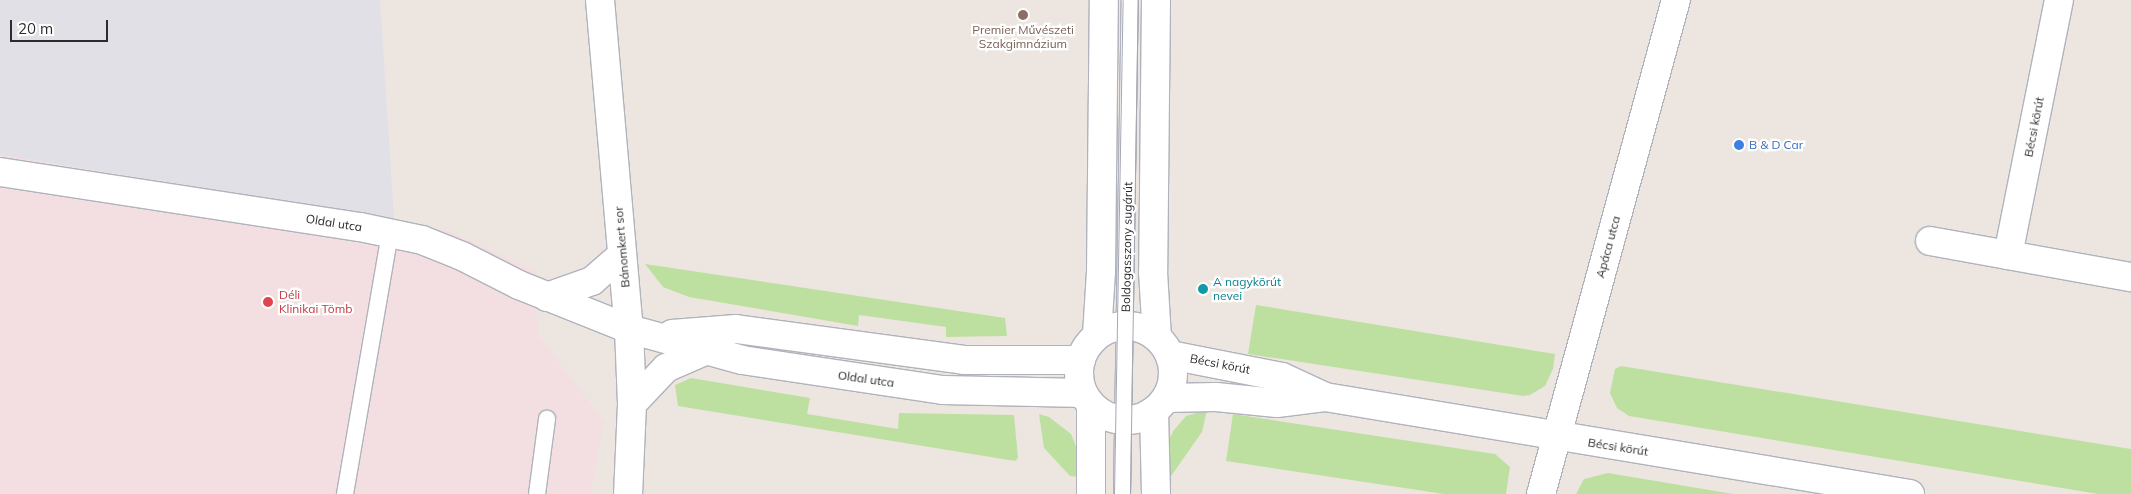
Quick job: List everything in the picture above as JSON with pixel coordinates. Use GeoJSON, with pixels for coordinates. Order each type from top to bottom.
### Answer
{"type":"FeatureCollection","features":[{"type":"Feature","properties":{"kind":"street","name":"Bánomkert sor"},"geometry":{"type":"LineString","coordinates":[[600,0],[622,255],[640,332],[632,404],[628,494]]}},
{"type":"Feature","properties":{"kind":"street","name":"Boldogasszony sugárút"},"geometry":{"type":"LineString","coordinates":[[1097,335],[1101,272],[1104,0]]}},
{"type":"Feature","properties":{"kind":"street","name":"Boldogasszony sugárút"},"geometry":{"type":"LineString","coordinates":[[1156,0],[1153,272],[1163,346],[1174,370],[1160,405]]}},
{"type":"Feature","properties":{"kind":"street","name":"Apáca utca"},"geometry":{"type":"LineString","coordinates":[[1541,494],[1676,0]]}},
{"type":"Feature","properties":{"kind":"street","name":"Bécsi körút"},"geometry":{"type":"LineString","coordinates":[[2008,255],[2059,0]]}},
{"type":"Feature","properties":{"kind":"street","name":"Oldal utca"},"geometry":{"type":"LineString","coordinates":[[0,172],[390,233],[422,240],[462,256],[547,296],[640,332],[742,360],[943,390],[1087,399]]}},
{"type":"Feature","properties":{"kind":"street"},"geometry":{"type":"LineString","coordinates":[[1930,241],[2131,277]]}},
{"type":"Feature","properties":{"kind":"street"},"geometry":{"type":"LineString","coordinates":[[547,296],[592,281],[622,255]]}},
{"type":"Feature","properties":{"kind":"street"},"geometry":{"type":"LineString","coordinates":[[1091,494],[1094,447],[1087,399],[1079,372],[1081,360],[1097,335],[1125,326]]}},
{"type":"Feature","properties":{"kind":"street","name":"Bécsi körút"},"geometry":{"type":"LineString","coordinates":[[1125,326],[1140,328],[1163,346],[1282,377],[1325,397],[1557,437],[1910,494]]}},
{"type":"Feature","properties":{"kind":"street","name":"Oldal utca"},"geometry":{"type":"LineString","coordinates":[[640,332],[736,329],[964,360],[1081,360]]}},
{"type":"Feature","properties":{"kind":"street"},"geometry":{"type":"LineString","coordinates":[[632,404],[666,368],[707,350]]}},
{"type":"Feature","properties":{"kind":"street","name":"Bécsi körút"},"geometry":{"type":"LineString","coordinates":[[1123,420],[1143,417],[1160,405],[1216,397],[1277,403],[1325,397]]}},
{"type":"Feature","properties":{"kind":"street"},"geometry":{"type":"LineString","coordinates":[[1087,399],[1106,416],[1123,420]]}},
{"type":"Feature","properties":{"kind":"street"},"geometry":{"type":"LineString","coordinates":[[1156,494],[1160,405]]}},
{"type":"Feature","properties":{"kind":"lane","name":"Boldogasszony sugárút"},"geometry":{"type":"LineString","coordinates":[[1122,494],[1130,0]]}},
{"type":"Feature","properties":{"kind":"lane"},"geometry":{"type":"LineString","coordinates":[[345,494],[390,233]]}},
{"type":"Feature","properties":{"kind":"lane"},"geometry":{"type":"LineString","coordinates":[[537,494],[547,419]]}},
{"type":"Feature","properties":{"kind":"shaded area"},"geometry":{"type":"Polygon","coordinates":[[[0,0],[380,0],[394,219],[0,155],[0,0]]]}},
{"type":"Feature","properties":{"kind":"shaded area","name":"Déli Klinikai Tömb"},"geometry":{"type":"Polygon","coordinates":[[[0,155],[394,219],[450,232],[536,271],[537,333],[604,422],[591,494],[0,494],[0,155]]]}},
{"type":"Feature","properties":{"kind":"green space"},"geometry":{"type":"Polygon","coordinates":[[[645,264],[1005,318],[1007,336],[946,337],[946,327],[859,315],[858,326],[689,297],[663,287],[645,264]]]}},
{"type":"Feature","properties":{"kind":"green space"},"geometry":{"type":"Polygon","coordinates":[[[1256,305],[1555,354],[1553,369],[1545,386],[1530,395],[1523,396],[1248,354],[1256,305]]]}},
{"type":"Feature","properties":{"kind":"green space"},"geometry":{"type":"Polygon","coordinates":[[[1621,366],[2131,449],[2131,494],[2098,494],[1629,416],[1617,408],[1610,393],[1615,369],[1621,366]]]}},
{"type":"Feature","properties":{"kind":"green space"},"geometry":{"type":"Polygon","coordinates":[[[691,378],[810,398],[807,414],[898,429],[899,413],[1014,415],[1018,458],[1015,461],[678,406],[675,385],[691,378]]]}},
{"type":"Feature","properties":{"kind":"green space"},"geometry":{"type":"Polygon","coordinates":[[[1207,410],[1202,432],[1169,479],[1168,441],[1174,430],[1186,416],[1207,410]]]}},
{"type":"Feature","properties":{"kind":"green space"},"geometry":{"type":"Polygon","coordinates":[[[1039,414],[1049,417],[1071,434],[1079,454],[1079,477],[1070,476],[1044,448],[1039,414]]]}},
{"type":"Feature","properties":{"kind":"green space"},"geometry":{"type":"Polygon","coordinates":[[[1233,414],[1495,454],[1510,467],[1506,494],[1444,494],[1226,461],[1233,414]]]}},
{"type":"Feature","properties":{"kind":"green space"},"geometry":{"type":"Polygon","coordinates":[[[1608,473],[1733,494],[1576,494],[1584,479],[1608,473]]]}},
{"type":"Feature","properties":{"kind":"tram line"},"geometry":{"type":"LineString","coordinates":[[1114,494],[1123,0]]}},
{"type":"Feature","properties":{"kind":"tram line"},"geometry":{"type":"LineString","coordinates":[[1130,494],[1138,0]]}},
{"type":"Feature","properties":{"kind":"place","name":"Premier Művészeti Szakgimnázium"},"geometry":{"type":"Point","coordinates":[1023,15]}},
{"type":"Feature","properties":{"kind":"place","name":"B & D Car"},"geometry":{"type":"Point","coordinates":[1739,145]}},
{"type":"Feature","properties":{"kind":"place","name":"A nagykörút nevei"},"geometry":{"type":"Point","coordinates":[1203,289]}},
{"type":"Feature","properties":{"kind":"place","name":"Déli Klinikai Tömb"},"geometry":{"type":"Point","coordinates":[268,302]}}]}
